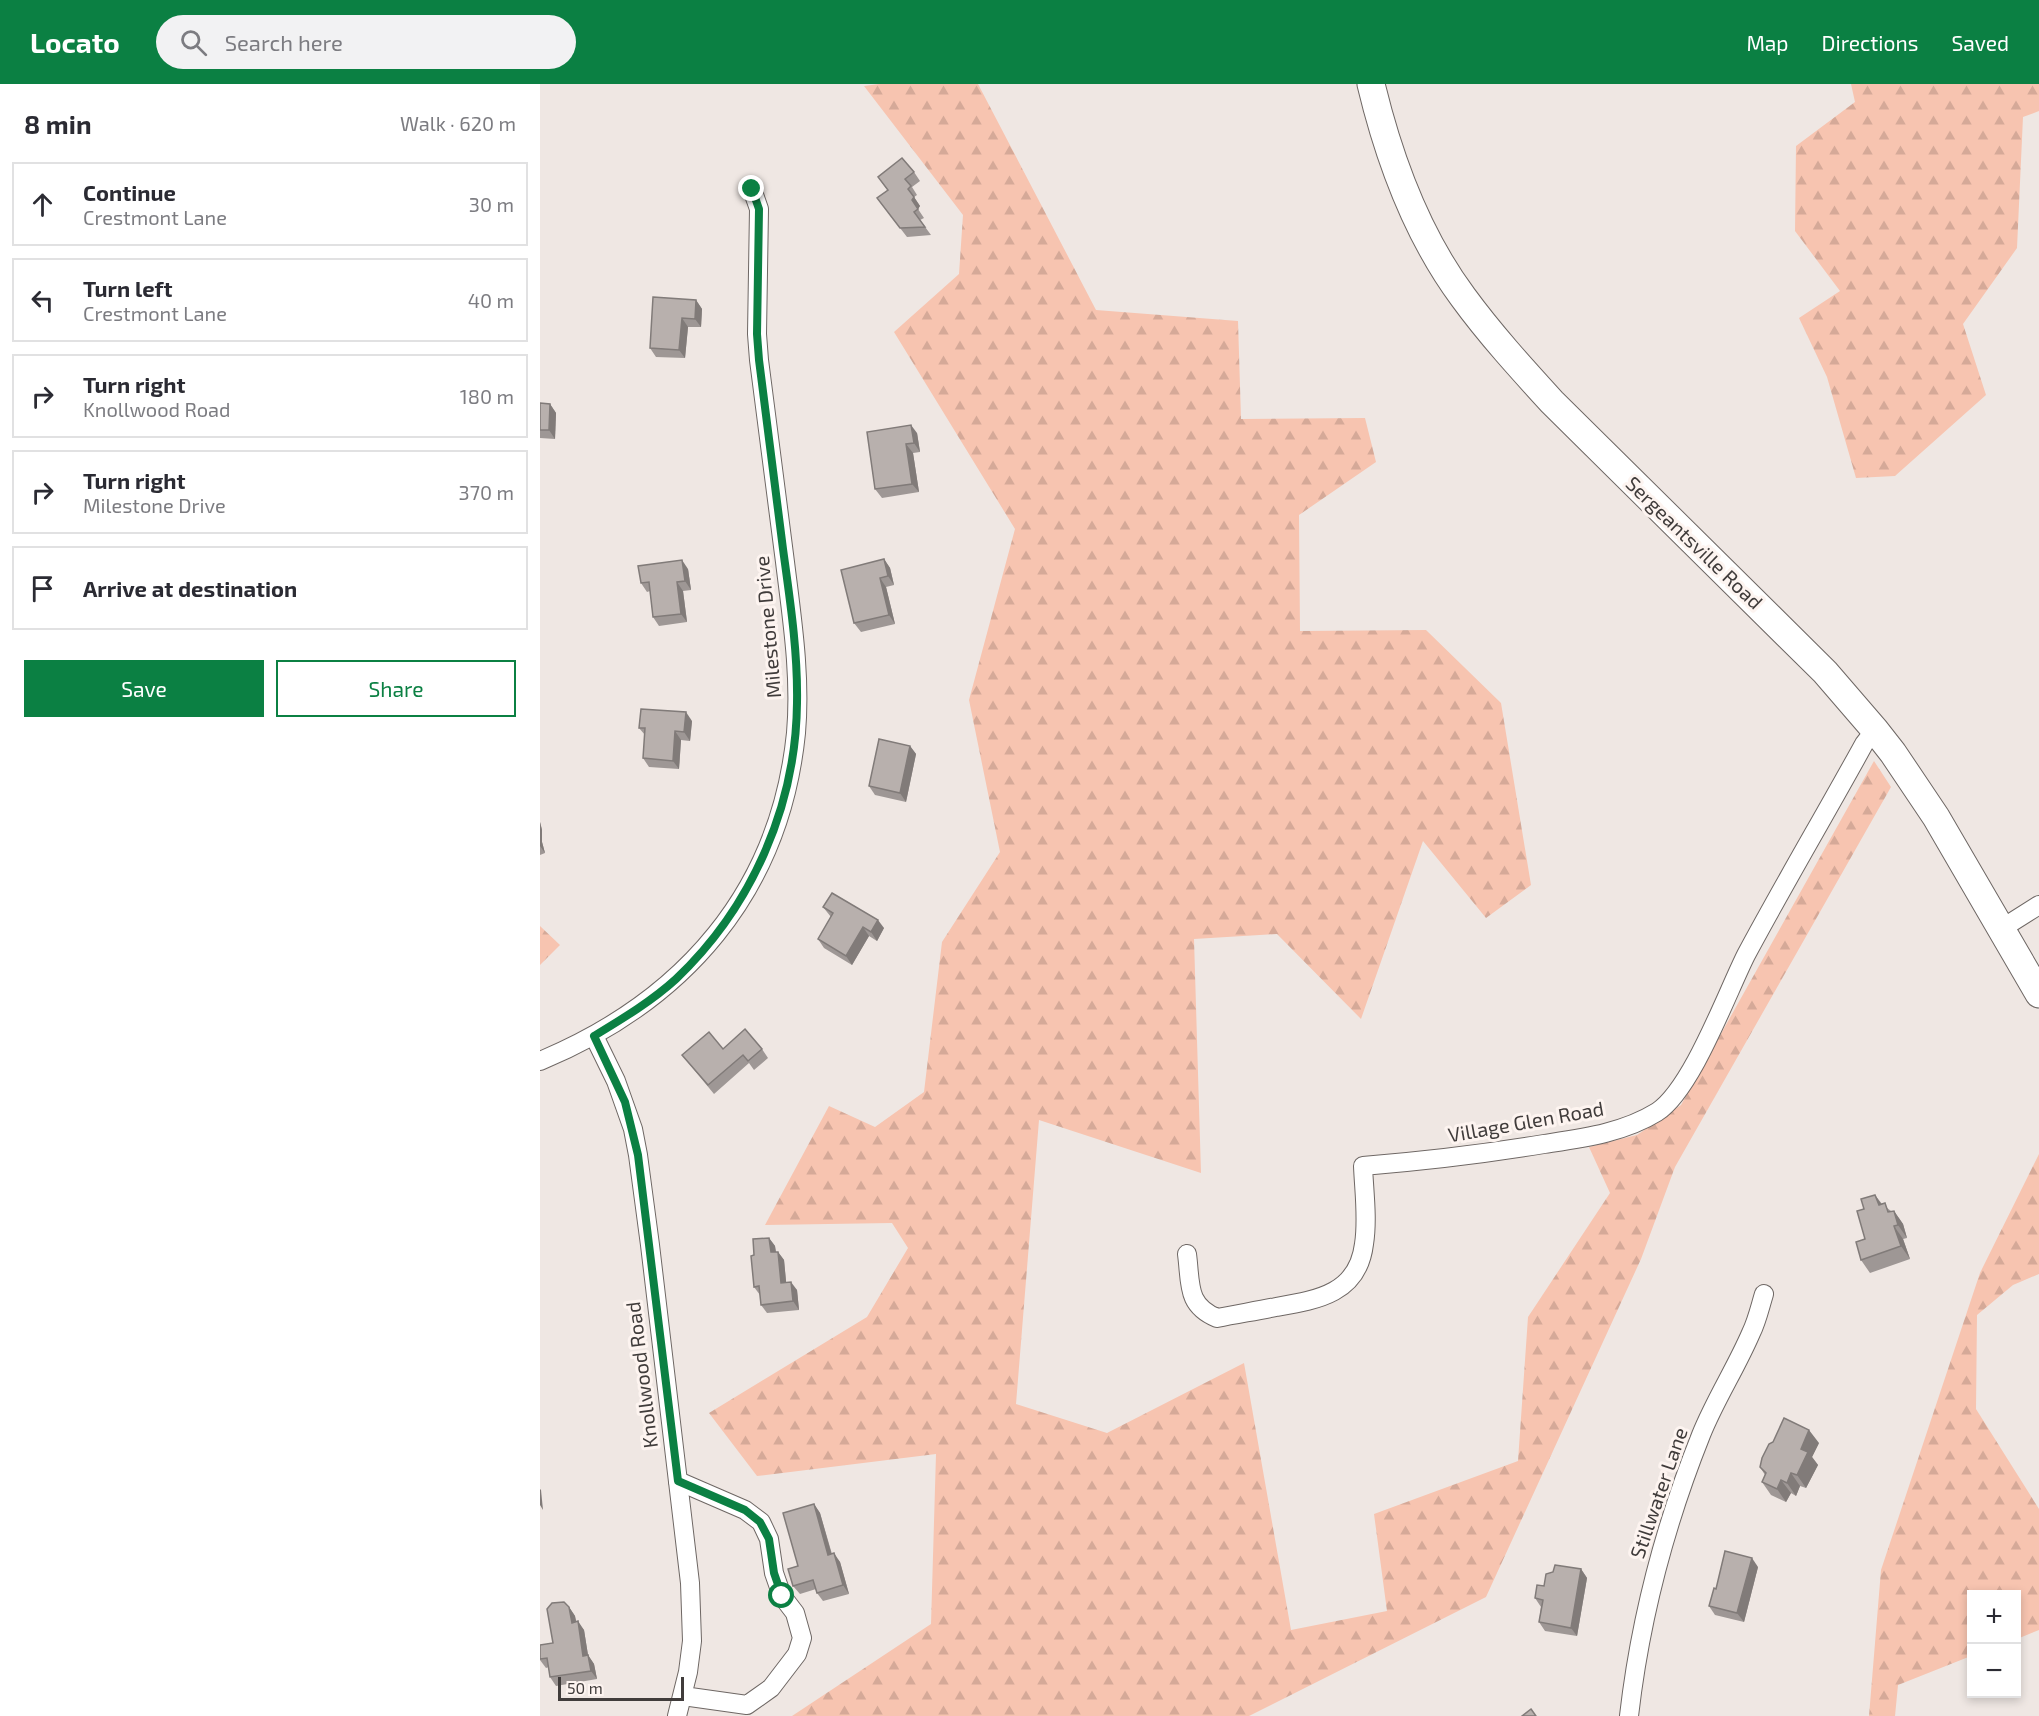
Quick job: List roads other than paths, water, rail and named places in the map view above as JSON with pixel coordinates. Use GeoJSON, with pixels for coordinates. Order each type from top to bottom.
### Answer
{"type":"FeatureCollection","features":[{"type":"Feature","properties":{"kind":"main road","name":"Sergeantsville Road"},"geometry":{"type":"LineString","coordinates":[[1371,84],[1390,149],[1417,219],[1462,296],[1491,333],[1552,402],[1825,672],[1875,730],[1916,787],[2039,994]]}},
{"type":"Feature","properties":{"kind":"street","name":"Milestone Drive"},"geometry":{"type":"LineString","coordinates":[[540,1061],[594,1036],[632,1012],[675,979],[714,938],[729,917],[757,871],[779,814],[792,758],[797,704],[795,646],[759,360],[757,334],[759,209],[752,189]]}},
{"type":"Feature","properties":{"kind":"street","name":"Village Glen Road"},"geometry":{"type":"LineString","coordinates":[[1187,1254],[1192,1294],[1197,1305],[1217,1318],[1307,1302],[1336,1290],[1349,1281],[1357,1271],[1365,1232],[1363,1166],[1474,1155],[1588,1137],[1626,1126],[1660,1110],[1672,1099],[1693,1067],[1746,955],[1864,744],[1875,730]]}},
{"type":"Feature","properties":{"kind":"street"},"geometry":{"type":"LineString","coordinates":[[2001,929],[2039,905]]}},
{"type":"Feature","properties":{"kind":"street","name":"Knollwood Road"},"geometry":{"type":"LineString","coordinates":[[594,1036],[625,1102],[638,1155],[678,1481],[690,1583],[692,1641],[688,1672],[677,1716]]}},
{"type":"Feature","properties":{"kind":"street","name":"Stillwater Lane"},"geometry":{"type":"LineString","coordinates":[[1629,1716],[1636,1660],[1675,1508],[1702,1434],[1751,1333],[1764,1294]]}},
{"type":"Feature","properties":{"kind":"street"},"geometry":{"type":"LineString","coordinates":[[678,1481],[745,1510],[760,1522],[769,1539],[774,1573],[782,1596],[795,1613],[802,1638],[797,1654],[771,1688],[747,1705],[683,1696]]}}]}
